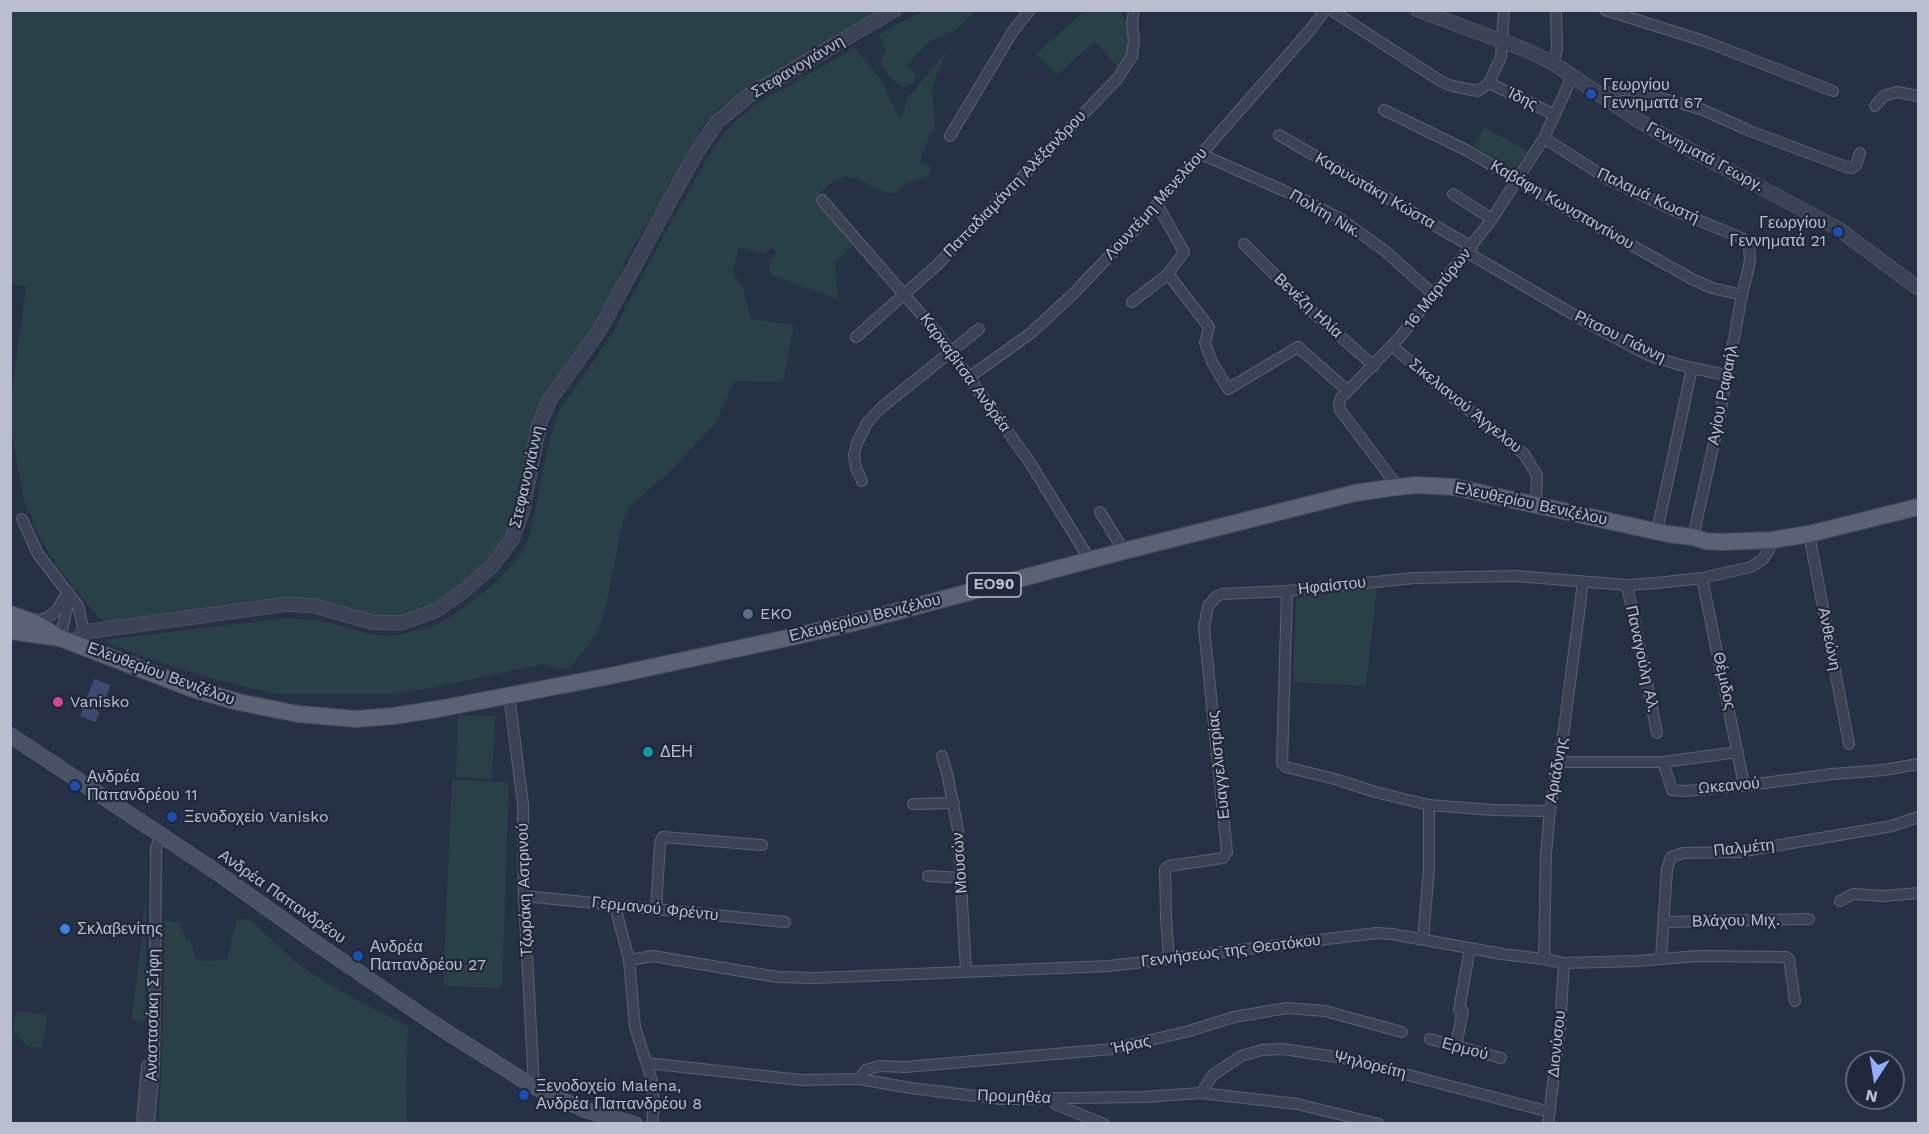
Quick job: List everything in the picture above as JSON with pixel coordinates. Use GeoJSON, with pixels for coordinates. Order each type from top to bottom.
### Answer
{"type":"FeatureCollection","features":[{"type":"Feature","properties":{"kind":"main road","name":"Ελευθερίου Βενιζέλου"},"geometry":{"type":"LineString","coordinates":[[72,638],[210,695],[258,707],[298,714],[356,718],[393,716],[671,663],[857,622],[1124,550],[1355,493],[1398,487],[1454,487],[1705,541],[1721,542],[1772,540],[1809,534],[1918,507]]}},
{"type":"Feature","properties":{"kind":"main road","name":"ΕΟ90"},"geometry":{"type":"LineString","coordinates":[[10,614],[72,638]]}},
{"type":"Feature","properties":{"kind":"main road","name":"ΕΟ90"},"geometry":{"type":"LineString","coordinates":[[10,631],[72,638]]}},
{"type":"Feature","properties":{"kind":"main road","name":"Ανδρέα Παπανδρέου"},"geometry":{"type":"LineString","coordinates":[[10,735],[161,835],[439,1027],[534,1087],[585,1110],[635,1124]]}},
{"type":"Feature","properties":{"kind":"street","name":"Στεφανογιάννη"},"geometry":{"type":"LineString","coordinates":[[72,638],[287,604],[315,606],[371,622],[401,623],[437,610],[465,590],[493,565],[512,539],[524,505],[539,425],[549,401],[599,331],[695,156],[717,122],[748,96],[894,10]]}},
{"type":"Feature","properties":{"kind":"street"},"geometry":{"type":"LineString","coordinates":[[950,136],[1013,31],[1030,10]]}},
{"type":"Feature","properties":{"kind":"street","name":"Παπαδιαμάντη Αλέξανδρου"},"geometry":{"type":"LineString","coordinates":[[856,337],[951,251],[1124,70],[1133,51],[1134,10]]}},
{"type":"Feature","properties":{"kind":"street","name":"Λουντέμη Μενελάου"},"geometry":{"type":"LineString","coordinates":[[968,378],[1031,333],[1073,294],[1157,204],[1311,29],[1325,10]]}},
{"type":"Feature","properties":{"kind":"street","name":"Ίδης"},"geometry":{"type":"LineString","coordinates":[[1331,10],[1442,82],[1478,91],[1486,86],[1555,115]]}},
{"type":"Feature","properties":{"kind":"street","name":"Γεννηματά Γεωργ."},"geometry":{"type":"LineString","coordinates":[[1418,10],[1553,63],[1668,138],[1837,228],[1918,288]]}},
{"type":"Feature","properties":{"kind":"street"},"geometry":{"type":"LineString","coordinates":[[1486,86],[1502,57],[1504,10]]}},
{"type":"Feature","properties":{"kind":"street"},"geometry":{"type":"LineString","coordinates":[[1553,63],[1557,49],[1556,10]]}},
{"type":"Feature","properties":{"kind":"street"},"geometry":{"type":"LineString","coordinates":[[1605,10],[1704,41],[1833,91]]}},
{"type":"Feature","properties":{"kind":"street","name":"16 Μαρτύρων"},"geometry":{"type":"LineString","coordinates":[[1348,391],[1392,346],[1470,250],[1544,138],[1573,75]]}},
{"type":"Feature","properties":{"kind":"street"},"geometry":{"type":"LineString","coordinates":[[1602,95],[1627,89],[1701,109],[1750,131],[1846,167],[1852,168],[1856,165],[1860,153]]}},
{"type":"Feature","properties":{"kind":"street"},"geometry":{"type":"LineString","coordinates":[[1875,106],[1884,96],[1897,92],[1918,96]]}},
{"type":"Feature","properties":{"kind":"street","name":"Καβάφη Κωνσταντίνου"},"geometry":{"type":"LineString","coordinates":[[1384,110],[1466,150],[1692,279],[1712,288],[1742,295]]}},
{"type":"Feature","properties":{"kind":"street","name":"Καρυωτάκη Κώστα"},"geometry":{"type":"LineString","coordinates":[[1279,135],[1470,250]]}},
{"type":"Feature","properties":{"kind":"street","name":"Παλαμά Κωστή"},"geometry":{"type":"LineString","coordinates":[[1544,138],[1616,183],[1742,238],[1749,246],[1750,253]]}},
{"type":"Feature","properties":{"kind":"street","name":"Πολίτη Νικ."},"geometry":{"type":"LineString","coordinates":[[1201,154],[1309,202],[1341,219],[1384,250],[1434,295]]}},
{"type":"Feature","properties":{"kind":"street"},"geometry":{"type":"LineString","coordinates":[[1453,194],[1492,219]]}},
{"type":"Feature","properties":{"kind":"street","name":"Καρκαβίτσα Ανδρέα"},"geometry":{"type":"LineString","coordinates":[[822,200],[905,294],[950,351],[1029,461],[1090,560]]}},
{"type":"Feature","properties":{"kind":"street"},"geometry":{"type":"LineString","coordinates":[[1132,302],[1168,274],[1184,252],[1157,204]]}},
{"type":"Feature","properties":{"kind":"street","name":"Βενέζη Ηλία"},"geometry":{"type":"LineString","coordinates":[[1244,244],[1309,309],[1374,366]]}},
{"type":"Feature","properties":{"kind":"street","name":"Ρίτσου Γιάννη"},"geometry":{"type":"LineString","coordinates":[[1470,250],[1588,323],[1640,351],[1655,358],[1726,375]]}},
{"type":"Feature","properties":{"kind":"street","name":"Αγίου Ραφαήλ"},"geometry":{"type":"LineString","coordinates":[[1693,537],[1718,424],[1750,253]]}},
{"type":"Feature","properties":{"kind":"street"},"geometry":{"type":"LineString","coordinates":[[1168,274],[1209,327],[1205,343],[1212,362],[1228,389],[1298,347],[1348,391],[1341,398],[1340,410],[1398,487]]}},
{"type":"Feature","properties":{"kind":"street"},"geometry":{"type":"LineString","coordinates":[[862,482],[854,455],[867,423],[882,407],[979,329]]}},
{"type":"Feature","properties":{"kind":"street","name":"Σικελιανού Άγγελου"},"geometry":{"type":"LineString","coordinates":[[1392,346],[1524,454],[1537,475],[1536,505]]}},
{"type":"Feature","properties":{"kind":"street"},"geometry":{"type":"LineString","coordinates":[[1657,531],[1692,368]]}},
{"type":"Feature","properties":{"kind":"street"},"geometry":{"type":"LineString","coordinates":[[1100,512],[1124,550]]}},
{"type":"Feature","properties":{"kind":"street"},"geometry":{"type":"LineString","coordinates":[[22,519],[38,554],[78,606],[72,638]]}},
{"type":"Feature","properties":{"kind":"street","name":"Ανθεώνη"},"geometry":{"type":"LineString","coordinates":[[1809,534],[1849,744]]}},
{"type":"Feature","properties":{"kind":"street","name":"Ηφαίστου"},"geometry":{"type":"LineString","coordinates":[[1550,811],[1493,810],[1429,805],[1376,792],[1335,778],[1286,767],[1282,763],[1287,591],[1414,578],[1516,576],[1627,585],[1702,578],[1751,567],[1763,559],[1772,540]]}},
{"type":"Feature","properties":{"kind":"street","name":"Θέμιδος"},"geometry":{"type":"LineString","coordinates":[[1702,578],[1744,785]]}},
{"type":"Feature","properties":{"kind":"street","name":"Αριάδνης"},"geometry":{"type":"LineString","coordinates":[[1544,959],[1546,853],[1550,811],[1583,582]]}},
{"type":"Feature","properties":{"kind":"street","name":"Παναγούλη Αλ."},"geometry":{"type":"LineString","coordinates":[[1627,585],[1658,733]]}},
{"type":"Feature","properties":{"kind":"street","name":"Ευαγγελιστρίας"},"geometry":{"type":"LineString","coordinates":[[1169,959],[1165,869],[1169,866],[1223,858],[1227,852],[1204,628],[1208,606],[1210,601],[1222,594],[1287,591]]}},
{"type":"Feature","properties":{"kind":"street"},"geometry":{"type":"LineString","coordinates":[[68,592],[67,609],[72,638]]}},
{"type":"Feature","properties":{"kind":"street"},"geometry":{"type":"LineString","coordinates":[[33,622],[47,618],[57,610],[68,592]]}},
{"type":"Feature","properties":{"kind":"street","name":"Τζωράκη Αστρινού"},"geometry":{"type":"LineString","coordinates":[[508,695],[523,804],[524,896],[534,1087]]}},
{"type":"Feature","properties":{"kind":"street"},"geometry":{"type":"LineString","coordinates":[[1558,762],[1664,762],[1738,752]]}},
{"type":"Feature","properties":{"kind":"street","name":"Μουσών"},"geometry":{"type":"LineString","coordinates":[[942,756],[958,830],[966,972]]}},
{"type":"Feature","properties":{"kind":"street","name":"Ωκεανού"},"geometry":{"type":"LineString","coordinates":[[1664,762],[1672,790],[1884,771],[1918,764]]}},
{"type":"Feature","properties":{"kind":"street"},"geometry":{"type":"LineString","coordinates":[[913,804],[954,803]]}},
{"type":"Feature","properties":{"kind":"street"},"geometry":{"type":"LineString","coordinates":[[1423,939],[1429,869],[1429,805]]}},
{"type":"Feature","properties":{"kind":"street","name":"Παλμέτη"},"geometry":{"type":"LineString","coordinates":[[1661,959],[1667,869],[1671,857],[1683,853],[1738,852],[1892,826],[1918,817]]}},
{"type":"Feature","properties":{"kind":"street","name":"Αναστασάκη Σήφη"},"geometry":{"type":"LineString","coordinates":[[149,1124],[154,1061],[156,848],[161,835]]}},
{"type":"Feature","properties":{"kind":"street"},"geometry":{"type":"LineString","coordinates":[[656,910],[660,843],[663,837],[762,845]]}},
{"type":"Feature","properties":{"kind":"street"},"geometry":{"type":"LineString","coordinates":[[928,876],[961,878]]}},
{"type":"Feature","properties":{"kind":"street"},"geometry":{"type":"LineString","coordinates":[[1840,901],[1852,894],[1883,896],[1918,893]]}},
{"type":"Feature","properties":{"kind":"street","name":"Γερμανού Φρέντυ"},"geometry":{"type":"LineString","coordinates":[[524,896],[785,922]]}},
{"type":"Feature","properties":{"kind":"street"},"geometry":{"type":"LineString","coordinates":[[615,906],[629,960],[634,1019],[653,1090],[652,1124]]}},
{"type":"Feature","properties":{"kind":"street","name":"Βλάχου Μιχ."},"geometry":{"type":"LineString","coordinates":[[1664,922],[1809,920]]}},
{"type":"Feature","properties":{"kind":"street","name":"Γεννήσεως της Θεοτόκου"},"geometry":{"type":"LineString","coordinates":[[629,960],[649,956],[660,957],[796,978],[966,972],[1110,966],[1376,933],[1564,963],[1697,956],[1786,957],[1789,959],[1795,1001]]}},
{"type":"Feature","properties":{"kind":"street"},"geometry":{"type":"LineString","coordinates":[[1456,1046],[1463,1011],[1459,1010],[1470,948]]}},
{"type":"Feature","properties":{"kind":"street","name":"Διονύσου"},"geometry":{"type":"LineString","coordinates":[[1548,1124],[1560,1027],[1564,963]]}},
{"type":"Feature","properties":{"kind":"street","name":"Ήρας"},"geometry":{"type":"LineString","coordinates":[[859,1079],[866,1070],[879,1066],[905,1066],[1112,1049],[1189,1031],[1234,1017],[1287,1008],[1326,1011],[1402,1032]]}},
{"type":"Feature","properties":{"kind":"street","name":"Ερμού"},"geometry":{"type":"LineString","coordinates":[[1430,1039],[1501,1058]]}},
{"type":"Feature","properties":{"kind":"street","name":"Ψηλορείτη"},"geometry":{"type":"LineString","coordinates":[[1201,1093],[1213,1076],[1241,1056],[1262,1050],[1283,1049],[1343,1058],[1550,1112]]}},
{"type":"Feature","properties":{"kind":"street","name":"Προμηθέα"},"geometry":{"type":"LineString","coordinates":[[647,1063],[801,1080],[859,1079],[911,1089],[1022,1100],[1201,1093],[1297,1104],[1379,1124]]}},
{"type":"Feature","properties":{"kind":"street"},"geometry":{"type":"LineString","coordinates":[[141,1124],[146,1065]]}},
{"type":"Feature","properties":{"kind":"street"},"geometry":{"type":"LineString","coordinates":[[1051,1099],[1057,1105],[1104,1124]]}},
{"type":"Feature","properties":{"kind":"green space"},"geometry":{"type":"Polygon","coordinates":[[[10,11],[878,11],[775,71],[719,108],[702,127],[682,168],[626,259],[601,316],[533,429],[515,516],[506,538],[496,553],[456,589],[431,608],[411,616],[391,618],[370,616],[341,606],[298,597],[264,599],[107,621],[100,619],[61,572],[39,537],[23,497],[11,428],[11,399],[26,287],[11,284],[10,11]]]}},
{"type":"Feature","properties":{"kind":"green space"},"geometry":{"type":"Polygon","coordinates":[[[923,11],[974,11],[954,31],[928,42],[907,66],[916,75],[914,82],[905,87],[900,86],[889,76],[880,62],[886,51],[879,34],[923,11]]]}},
{"type":"Feature","properties":{"kind":"green space"},"geometry":{"type":"Polygon","coordinates":[[[1085,11],[1119,11],[1122,13],[1129,35],[1126,59],[1118,68],[1095,41],[1057,75],[1036,54],[1085,11]]]}},
{"type":"Feature","properties":{"kind":"green space"},"geometry":{"type":"Polygon","coordinates":[[[855,48],[881,80],[901,119],[908,98],[947,50],[932,88],[935,128],[931,131],[919,163],[931,166],[929,176],[906,183],[894,193],[887,193],[868,185],[857,177],[852,179],[845,176],[831,183],[815,198],[854,243],[835,263],[838,299],[771,275],[769,260],[777,253],[772,248],[765,254],[738,247],[733,272],[743,288],[751,319],[794,325],[783,382],[734,381],[716,423],[670,471],[630,506],[623,520],[603,619],[596,635],[570,668],[557,669],[543,664],[392,694],[277,694],[218,680],[163,663],[109,644],[104,640],[287,618],[322,621],[366,633],[399,635],[433,626],[448,619],[498,581],[521,554],[530,535],[547,451],[559,411],[613,333],[667,229],[715,145],[736,120],[758,103],[855,48]]]}},
{"type":"Feature","properties":{"kind":"green space"},"geometry":{"type":"Polygon","coordinates":[[[1484,127],[1527,151],[1515,171],[1474,146],[1484,127]]]}},
{"type":"Feature","properties":{"kind":"green space"},"geometry":{"type":"Polygon","coordinates":[[[1377,587],[1366,686],[1293,682],[1296,598],[1377,587]]]}},
{"type":"Feature","properties":{"kind":"green space"},"geometry":{"type":"Polygon","coordinates":[[[458,715],[495,716],[492,779],[456,777],[458,715]]]}},
{"type":"Feature","properties":{"kind":"green space"},"geometry":{"type":"Polygon","coordinates":[[[452,780],[509,782],[502,988],[443,986],[452,780]]]}},
{"type":"Feature","properties":{"kind":"green space"},"geometry":{"type":"Polygon","coordinates":[[[144,907],[146,907],[145,1020],[142,1022],[134,1020],[132,1016],[144,907]]]}},
{"type":"Feature","properties":{"kind":"green space"},"geometry":{"type":"Polygon","coordinates":[[[246,919],[253,922],[292,959],[311,973],[408,1026],[407,1123],[158,1123],[162,1063],[165,920],[180,923],[186,940],[191,941],[196,960],[213,961],[227,959],[237,920],[246,919]]]}},
{"type":"Feature","properties":{"kind":"green space"},"geometry":{"type":"Polygon","coordinates":[[[16,1011],[47,1015],[42,1048],[27,1046],[17,1034],[13,1034],[16,1011]]]}},
{"type":"Feature","properties":{"kind":"water"},"geometry":{"type":"Polygon","coordinates":[[[94,679],[110,685],[105,700],[99,701],[97,709],[99,714],[95,722],[80,716],[94,679]]]}},
{"type":"Feature","properties":{"kind":"place","name":"Γεωργίου Γεννηματά 67"},"geometry":{"type":"Point","coordinates":[1591,94]}},
{"type":"Feature","properties":{"kind":"place","name":"Γεωργίου Γεννηματά 21"},"geometry":{"type":"Point","coordinates":[1838,232]}},
{"type":"Feature","properties":{"kind":"place","name":"EKO"},"geometry":{"type":"Point","coordinates":[748,614]}},
{"type":"Feature","properties":{"kind":"place","name":"Vanisko"},"geometry":{"type":"Point","coordinates":[58,702]}},
{"type":"Feature","properties":{"kind":"place","name":"ΔΕΗ"},"geometry":{"type":"Point","coordinates":[648,752]}},
{"type":"Feature","properties":{"kind":"place","name":"Ανδρέα Παπανδρέου 11"},"geometry":{"type":"Point","coordinates":[75,786]}},
{"type":"Feature","properties":{"kind":"place","name":"Ξενοδοχείο Vanisko"},"geometry":{"type":"Point","coordinates":[172,817]}},
{"type":"Feature","properties":{"kind":"place","name":"Σκλαβενίτης"},"geometry":{"type":"Point","coordinates":[65,929]}},
{"type":"Feature","properties":{"kind":"place","name":"Ανδρέα Παπανδρέου 27"},"geometry":{"type":"Point","coordinates":[358,956]}},
{"type":"Feature","properties":{"kind":"place","name":"Ξενοδοχείο Malena, Ανδρέα Παπανδρέου 8"},"geometry":{"type":"Point","coordinates":[524,1095]}}]}
